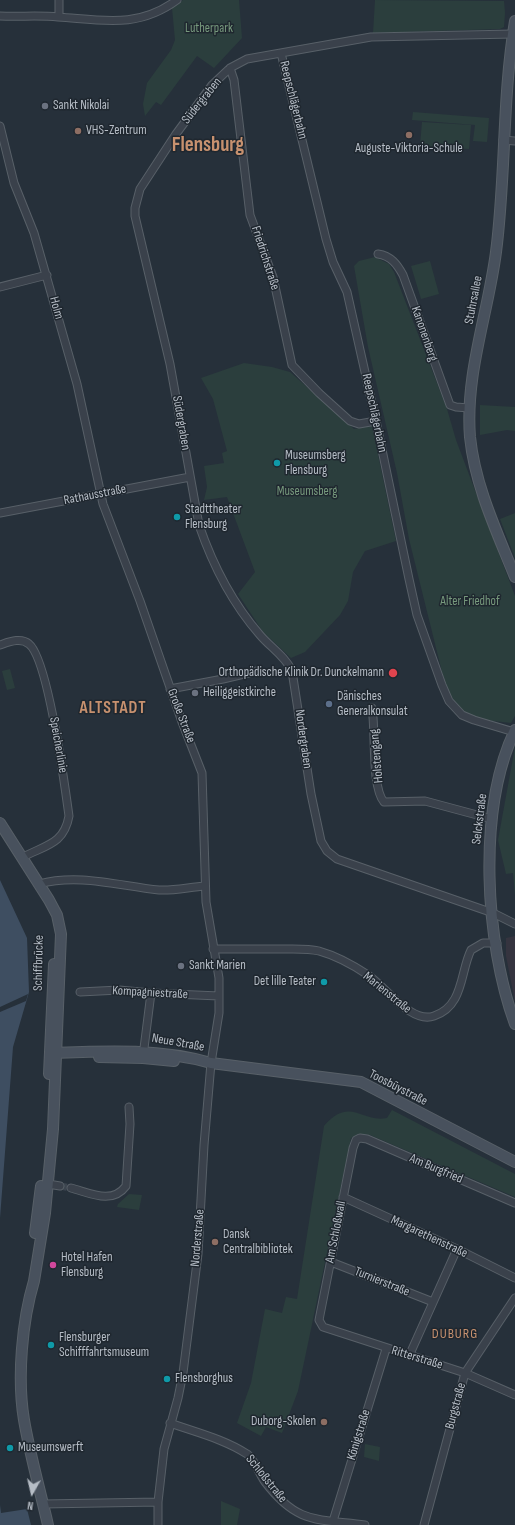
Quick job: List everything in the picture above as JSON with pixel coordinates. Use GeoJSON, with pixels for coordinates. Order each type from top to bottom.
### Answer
{"type":"FeatureCollection","features":[{"type":"Feature","properties":{"kind":"main road","name":"Stuhrsallee"},"geometry":{"type":"LineString","coordinates":[[515,21],[507,79],[496,251],[488,304],[475,358],[470,408],[470,438],[479,479],[515,577]]}},
{"type":"Feature","properties":{"kind":"main road","name":"Selckstraße"},"geometry":{"type":"LineString","coordinates":[[515,731],[498,783],[492,819],[489,856],[493,913],[503,987],[515,1024]]}},
{"type":"Feature","properties":{"kind":"main road","name":"Schiffbrücke"},"geometry":{"type":"LineString","coordinates":[[0,823],[39,884],[51,918],[54,934],[53,1052],[48,1184],[34,1281],[30,1295],[21,1365],[21,1395],[24,1421],[48,1525]]}},
{"type":"Feature","properties":{"kind":"main road","name":"Schiffbrücke"},"geometry":{"type":"LineString","coordinates":[[30,1295],[29,1280],[53,1052]]}},
{"type":"Feature","properties":{"kind":"main road","name":"Neue Straße"},"geometry":{"type":"LineString","coordinates":[[53,1052],[90,1057],[144,1054],[191,1057],[211,1062]]}},
{"type":"Feature","properties":{"kind":"main road","name":"Toosbüystraße"},"geometry":{"type":"LineString","coordinates":[[211,1062],[361,1082],[515,1162]]}},
{"type":"Feature","properties":{"kind":"street"},"geometry":{"type":"LineString","coordinates":[[59,0],[59,17]]}},
{"type":"Feature","properties":{"kind":"street"},"geometry":{"type":"LineString","coordinates":[[0,16],[59,17],[118,22],[156,13],[177,0]]}},
{"type":"Feature","properties":{"kind":"street","name":"Südergraben"},"geometry":{"type":"LineString","coordinates":[[190,477],[170,364],[135,216],[135,208],[140,189],[172,139],[212,85],[230,68],[247,59],[371,37],[513,34]]}},
{"type":"Feature","properties":{"kind":"street","name":"Reepschlägerbahn"},"geometry":{"type":"LineString","coordinates":[[281,53],[326,239],[333,262],[346,292],[376,421],[417,615],[449,701],[462,715],[474,720],[515,731]]}},
{"type":"Feature","properties":{"kind":"street","name":"Friedrichstraße"},"geometry":{"type":"LineString","coordinates":[[230,68],[234,80],[250,215],[273,277],[292,365],[319,393],[350,421],[359,424],[376,421]]}},
{"type":"Feature","properties":{"kind":"street","name":"Holm"},"geometry":{"type":"LineString","coordinates":[[0,126],[14,183],[29,219],[76,384],[100,494]]}},
{"type":"Feature","properties":{"kind":"street"},"geometry":{"type":"LineString","coordinates":[[504,140],[515,141]]}},
{"type":"Feature","properties":{"kind":"street","name":"Kanonenberg"},"geometry":{"type":"LineString","coordinates":[[378,254],[385,255],[394,261],[403,275],[450,405],[470,408]]}},
{"type":"Feature","properties":{"kind":"street"},"geometry":{"type":"LineString","coordinates":[[0,287],[46,275]]}},
{"type":"Feature","properties":{"kind":"street","name":"Rathausstraße"},"geometry":{"type":"LineString","coordinates":[[0,512],[190,477]]}},
{"type":"Feature","properties":{"kind":"street","name":"Nordergraben"},"geometry":{"type":"LineString","coordinates":[[190,477],[199,525],[204,540],[232,595],[259,634],[284,658],[292,671],[311,794],[320,841],[327,851],[337,859],[349,864],[493,913],[515,924]]}},
{"type":"Feature","properties":{"kind":"street","name":"Große Straße"},"geometry":{"type":"LineString","coordinates":[[100,494],[140,601],[170,689],[202,773],[205,886],[214,949]]}},
{"type":"Feature","properties":{"kind":"street","name":"Speicherlinie"},"geometry":{"type":"LineString","coordinates":[[0,645],[17,640],[24,641],[35,651],[41,668],[54,722],[68,816],[66,828],[57,840],[23,858]]}},
{"type":"Feature","properties":{"kind":"street"},"geometry":{"type":"LineString","coordinates":[[170,689],[223,680],[257,671]]}},
{"type":"Feature","properties":{"kind":"street","name":"Holstengang"},"geometry":{"type":"LineString","coordinates":[[372,708],[375,766],[381,798],[384,802],[425,800],[492,819]]}},
{"type":"Feature","properties":{"kind":"street"},"geometry":{"type":"LineString","coordinates":[[39,884],[49,881],[85,879],[156,889],[205,886]]}},
{"type":"Feature","properties":{"kind":"street","name":"Marienstraße"},"geometry":{"type":"LineString","coordinates":[[214,949],[308,949],[326,953],[343,960],[382,985],[409,1012],[428,1018],[436,1016],[443,1011],[456,997],[460,989],[471,950],[483,943],[497,942]]}},
{"type":"Feature","properties":{"kind":"street","name":"Norderstraße"},"geometry":{"type":"LineString","coordinates":[[158,1525],[158,1502],[164,1449],[178,1398],[183,1373],[198,1254],[204,1145],[211,1062],[219,1013],[219,978],[214,949]]}},
{"type":"Feature","properties":{"kind":"street","name":"Kompagniestraße"},"geometry":{"type":"LineString","coordinates":[[80,992],[119,990],[219,996]]}},
{"type":"Feature","properties":{"kind":"street"},"geometry":{"type":"LineString","coordinates":[[144,1054],[151,993]]}},
{"type":"Feature","properties":{"kind":"street"},"geometry":{"type":"LineString","coordinates":[[72,1188],[108,1197],[122,1192],[126,1186],[130,1124],[129,1107]]}},
{"type":"Feature","properties":{"kind":"street","name":"Am Burgfried"},"geometry":{"type":"LineString","coordinates":[[356,1140],[360,1138],[367,1139],[515,1203]]}},
{"type":"Feature","properties":{"kind":"street","name":"Am Schloßwall"},"geometry":{"type":"LineString","coordinates":[[319,1324],[318,1320],[356,1140]]}},
{"type":"Feature","properties":{"kind":"street"},"geometry":{"type":"LineString","coordinates":[[48,1184],[60,1186]]}},
{"type":"Feature","properties":{"kind":"street","name":"Margarethenstraße"},"geometry":{"type":"LineString","coordinates":[[343,1197],[457,1249],[515,1278]]}},
{"type":"Feature","properties":{"kind":"street"},"geometry":{"type":"LineString","coordinates":[[409,1356],[457,1249]]}},
{"type":"Feature","properties":{"kind":"street","name":"Turnierstraße"},"geometry":{"type":"LineString","coordinates":[[331,1262],[433,1302]]}},
{"type":"Feature","properties":{"kind":"street","name":"Burgstraße"},"geometry":{"type":"LineString","coordinates":[[424,1525],[465,1373],[515,1298]]}},
{"type":"Feature","properties":{"kind":"street","name":"Ritterstraße"},"geometry":{"type":"LineString","coordinates":[[319,1324],[323,1327],[386,1349],[465,1373],[515,1395]]}},
{"type":"Feature","properties":{"kind":"street","name":"Königstraße"},"geometry":{"type":"LineString","coordinates":[[333,1521],[386,1349]]}},
{"type":"Feature","properties":{"kind":"street","name":"Schloßstraße"},"geometry":{"type":"LineString","coordinates":[[170,1423],[210,1437],[251,1458],[261,1476],[273,1492],[299,1514],[311,1519],[364,1525]]}},
{"type":"Feature","properties":{"kind":"street"},"geometry":{"type":"LineString","coordinates":[[43,1504],[158,1502]]}},
{"type":"Feature","properties":{"kind":"shaded area"},"geometry":{"type":"Polygon","coordinates":[[[515,936],[515,1002],[506,956],[506,938],[515,936]]]}},
{"type":"Feature","properties":{"kind":"green space","name":"Lutherpark"},"geometry":{"type":"Polygon","coordinates":[[[183,0],[239,0],[242,38],[214,68],[197,56],[161,105],[156,102],[145,116],[143,104],[147,83],[171,50],[175,40],[172,8],[183,0]]]}},
{"type":"Feature","properties":{"kind":"green space"},"geometry":{"type":"Polygon","coordinates":[[[375,0],[504,1],[504,27],[500,29],[373,33],[375,0]]]}},
{"type":"Feature","properties":{"kind":"green space"},"geometry":{"type":"Polygon","coordinates":[[[413,112],[489,118],[487,142],[473,141],[475,125],[412,120],[413,112]]]}},
{"type":"Feature","properties":{"kind":"green space"},"geometry":{"type":"Polygon","coordinates":[[[422,122],[471,125],[469,149],[420,146],[422,122]]]}},
{"type":"Feature","properties":{"kind":"green space","name":"Alter Friedhof"},"geometry":{"type":"Polygon","coordinates":[[[375,257],[389,264],[394,272],[447,409],[456,440],[515,596],[515,716],[511,723],[478,719],[470,716],[458,706],[445,684],[409,539],[397,473],[368,347],[354,266],[359,261],[375,257]]]}},
{"type":"Feature","properties":{"kind":"green space"},"geometry":{"type":"Polygon","coordinates":[[[430,261],[439,294],[421,299],[411,266],[430,261]]]}},
{"type":"Feature","properties":{"kind":"green space","name":"Museumsberg"},"geometry":{"type":"Polygon","coordinates":[[[244,363],[272,367],[290,372],[354,429],[372,426],[396,541],[365,551],[353,572],[348,601],[340,615],[305,652],[291,658],[263,632],[238,594],[255,572],[227,497],[204,500],[207,487],[204,466],[224,463],[222,453],[227,451],[213,399],[201,378],[244,363]]]}},
{"type":"Feature","properties":{"kind":"green space"},"geometry":{"type":"Polygon","coordinates":[[[480,405],[515,407],[515,431],[507,430],[480,435],[480,405]]]}},
{"type":"Feature","properties":{"kind":"green space"},"geometry":{"type":"Polygon","coordinates":[[[515,513],[515,558],[500,519],[515,513]]]}},
{"type":"Feature","properties":{"kind":"green space"},"geometry":{"type":"Polygon","coordinates":[[[10,669],[15,688],[7,690],[2,671],[10,669]]]}},
{"type":"Feature","properties":{"kind":"green space"},"geometry":{"type":"Polygon","coordinates":[[[515,747],[515,896],[513,873],[506,874],[498,840],[515,747]]]}},
{"type":"Feature","properties":{"kind":"green space"},"geometry":{"type":"Polygon","coordinates":[[[392,1110],[515,1174],[515,1197],[370,1135],[360,1134],[351,1138],[298,1391],[282,1433],[266,1427],[261,1436],[237,1423],[251,1383],[265,1309],[282,1313],[286,1297],[297,1299],[324,1126],[333,1117],[341,1113],[356,1113],[378,1119],[387,1118],[392,1110]]]}},
{"type":"Feature","properties":{"kind":"green space"},"geometry":{"type":"Polygon","coordinates":[[[129,1194],[142,1195],[139,1210],[117,1207],[118,1204],[129,1194]]]}},
{"type":"Feature","properties":{"kind":"green space"},"geometry":{"type":"Polygon","coordinates":[[[365,1444],[380,1447],[379,1461],[364,1457],[365,1444]]]}},
{"type":"Feature","properties":{"kind":"green space"},"geometry":{"type":"Polygon","coordinates":[[[221,1501],[240,1509],[237,1525],[221,1525],[221,1501]]]}},
{"type":"Feature","properties":{"kind":"water"},"geometry":{"type":"Polygon","coordinates":[[[0,880],[27,938],[29,992],[13,1047],[0,1218],[0,880]]]}},
{"type":"Feature","properties":{"kind":"water"},"geometry":{"type":"Polygon","coordinates":[[[0,1505],[1,1513],[27,1509],[31,1525],[0,1525],[0,1505]]]}},
{"type":"Feature","properties":{"kind":"pier"},"geometry":{"type":"Polygon","coordinates":[[[28,994],[26,1001],[0,1012],[0,1007],[28,994]]]}},
{"type":"Feature","properties":{"kind":"tunnel"},"geometry":{"type":"LineString","coordinates":[[60,1186],[71,1188]]}},
{"type":"Feature","properties":{"kind":"place","name":"Sankt Nikolai"},"geometry":{"type":"Point","coordinates":[45,106]}},
{"type":"Feature","properties":{"kind":"place","name":"VHS-Zentrum"},"geometry":{"type":"Point","coordinates":[78,131]}},
{"type":"Feature","properties":{"kind":"place","name":"Auguste-Viktoria-Schule"},"geometry":{"type":"Point","coordinates":[409,135]}},
{"type":"Feature","properties":{"kind":"place","name":"Museumsberg Flensburg"},"geometry":{"type":"Point","coordinates":[277,463]}},
{"type":"Feature","properties":{"kind":"place","name":"Stadttheater Flensburg"},"geometry":{"type":"Point","coordinates":[177,517]}},
{"type":"Feature","properties":{"kind":"place","name":"Orthopädische Klinik Dr. Dunckelmann"},"geometry":{"type":"Point","coordinates":[393,673]}},
{"type":"Feature","properties":{"kind":"place","name":"Heiliggeistkirche"},"geometry":{"type":"Point","coordinates":[195,693]}},
{"type":"Feature","properties":{"kind":"place","name":"Dänisches Generalkonsulat"},"geometry":{"type":"Point","coordinates":[329,704]}},
{"type":"Feature","properties":{"kind":"place","name":"Sankt Marien"},"geometry":{"type":"Point","coordinates":[181,966]}},
{"type":"Feature","properties":{"kind":"place","name":"Det lille Teater"},"geometry":{"type":"Point","coordinates":[324,982]}},
{"type":"Feature","properties":{"kind":"place","name":"Dansk Centralbibliotek"},"geometry":{"type":"Point","coordinates":[215,1242]}},
{"type":"Feature","properties":{"kind":"place","name":"Hotel Hafen Flensburg"},"geometry":{"type":"Point","coordinates":[53,1265]}},
{"type":"Feature","properties":{"kind":"place","name":"Flensburger Schifffahrtsmuseum"},"geometry":{"type":"Point","coordinates":[51,1345]}},
{"type":"Feature","properties":{"kind":"place","name":"Flensborghus"},"geometry":{"type":"Point","coordinates":[167,1379]}},
{"type":"Feature","properties":{"kind":"place","name":"Duborg-Skolen"},"geometry":{"type":"Point","coordinates":[324,1422]}},
{"type":"Feature","properties":{"kind":"place","name":"Museumswerft"},"geometry":{"type":"Point","coordinates":[10,1448]}},
{"type":"Feature","properties":{"kind":"district","name":"Flensburg"},"geometry":{"type":"Point","coordinates":[208,146]}},
{"type":"Feature","properties":{"kind":"district","name":"ALTSTADT"},"geometry":{"type":"Point","coordinates":[113,709]}},
{"type":"Feature","properties":{"kind":"district","name":"DUBURG"},"geometry":{"type":"Point","coordinates":[455,1334]}}]}
